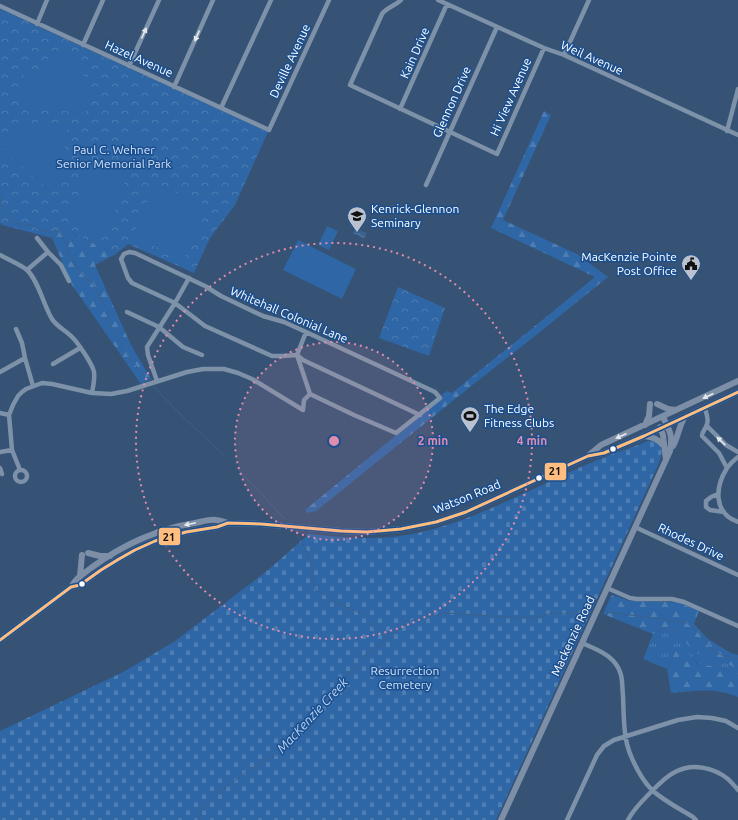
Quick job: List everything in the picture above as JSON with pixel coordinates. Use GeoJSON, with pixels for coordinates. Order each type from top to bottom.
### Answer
{"type":"FeatureCollection","features":[{"type":"Feature","properties":{"kind":"main road","name":"Watson Road"},"geometry":{"type":"LineString","coordinates":[[588,456],[601,445],[738,381]]}},
{"type":"Feature","properties":{"kind":"main road","name":"Watson Road"},"geometry":{"type":"LineString","coordinates":[[0,640],[71,587],[75,580],[80,576],[110,556],[133,543],[174,527],[196,522],[217,520],[228,523],[261,524],[356,532],[380,532],[436,522],[466,512],[588,456],[604,453],[661,429],[738,392]]}},
{"type":"Feature","properties":{"kind":"main road"},"geometry":{"type":"LineString","coordinates":[[644,425],[649,416],[650,404]]}},
{"type":"Feature","properties":{"kind":"main road"},"geometry":{"type":"LineString","coordinates":[[657,404],[668,409],[677,410]]}},
{"type":"Feature","properties":{"kind":"main road","name":"Mackenzie Road"},"geometry":{"type":"LineString","coordinates":[[501,820],[670,451],[672,438],[668,425],[663,417]]}},
{"type":"Feature","properties":{"kind":"main road"},"geometry":{"type":"LineString","coordinates":[[670,451],[685,417]]}},
{"type":"Feature","properties":{"kind":"main road"},"geometry":{"type":"LineString","coordinates":[[656,420],[663,435],[666,460]]}},
{"type":"Feature","properties":{"kind":"main road"},"geometry":{"type":"LineString","coordinates":[[644,436],[655,438],[664,446]]}},
{"type":"Feature","properties":{"kind":"main road","name":"Watson Road"},"geometry":{"type":"LineString","coordinates":[[71,587],[80,585],[119,559],[156,541],[196,530],[217,527],[228,523]]}},
{"type":"Feature","properties":{"kind":"main road"},"geometry":{"type":"LineString","coordinates":[[80,576],[85,554],[110,556]]}},
{"type":"Feature","properties":{"kind":"street"},"geometry":{"type":"LineString","coordinates":[[36,24],[47,0]]}},
{"type":"Feature","properties":{"kind":"street"},"geometry":{"type":"LineString","coordinates":[[82,45],[102,0]]}},
{"type":"Feature","properties":{"kind":"street"},"geometry":{"type":"LineString","coordinates":[[129,66],[159,0]]}},
{"type":"Feature","properties":{"kind":"street"},"geometry":{"type":"LineString","coordinates":[[174,86],[213,0]]}},
{"type":"Feature","properties":{"kind":"street"},"geometry":{"type":"LineString","coordinates":[[222,108],[271,0]]}},
{"type":"Feature","properties":{"kind":"street","name":"Deville Avenue"},"geometry":{"type":"LineString","coordinates":[[270,130],[329,0]]}},
{"type":"Feature","properties":{"kind":"street"},"geometry":{"type":"LineString","coordinates":[[401,0],[397,4],[386,9],[382,14],[350,85],[449,132]]}},
{"type":"Feature","properties":{"kind":"street","name":"Weil Avenue"},"geometry":{"type":"LineString","coordinates":[[438,0],[544,48],[564,55],[738,135]]}},
{"type":"Feature","properties":{"kind":"street"},"geometry":{"type":"LineString","coordinates":[[564,55],[588,0]]}},
{"type":"Feature","properties":{"kind":"street","name":"Kain Drive"},"geometry":{"type":"LineString","coordinates":[[400,109],[447,4]]}},
{"type":"Feature","properties":{"kind":"street","name":"Hazel Avenue"},"geometry":{"type":"LineString","coordinates":[[0,6],[36,24],[270,130]]}},
{"type":"Feature","properties":{"kind":"street","name":"Glennon Drive"},"geometry":{"type":"LineString","coordinates":[[426,185],[498,27]]}},
{"type":"Feature","properties":{"kind":"street","name":"Hi View Avenue"},"geometry":{"type":"LineString","coordinates":[[449,132],[497,154],[544,48]]}},
{"type":"Feature","properties":{"kind":"street"},"geometry":{"type":"LineString","coordinates":[[727,130],[738,89]]}},
{"type":"Feature","properties":{"kind":"street"},"geometry":{"type":"LineString","coordinates":[[37,238],[61,265],[69,281]]}},
{"type":"Feature","properties":{"kind":"street"},"geometry":{"type":"LineString","coordinates":[[27,270],[48,252]]}},
{"type":"Feature","properties":{"kind":"street","name":"Whitehall Colonial Lane"},"geometry":{"type":"LineString","coordinates":[[175,303],[132,283],[128,278],[122,259],[124,254],[129,252],[135,253],[189,278],[262,316],[284,322],[435,392],[440,398],[420,415]]}},
{"type":"Feature","properties":{"kind":"street"},"geometry":{"type":"LineString","coordinates":[[0,255],[27,270],[54,321],[74,339],[92,366],[94,372],[92,394]]}},
{"type":"Feature","properties":{"kind":"street"},"geometry":{"type":"LineString","coordinates":[[157,381],[148,355],[147,347],[189,278]]}},
{"type":"Feature","properties":{"kind":"street"},"geometry":{"type":"LineString","coordinates":[[175,303],[205,326],[272,356],[297,354]]}},
{"type":"Feature","properties":{"kind":"street"},"geometry":{"type":"LineString","coordinates":[[126,312],[159,327],[183,347],[202,355]]}},
{"type":"Feature","properties":{"kind":"street"},"geometry":{"type":"LineString","coordinates":[[16,329],[20,336],[24,358],[32,386]]}},
{"type":"Feature","properties":{"kind":"street"},"geometry":{"type":"LineString","coordinates":[[297,354],[302,360],[420,415],[396,433],[310,394],[297,354],[306,332]]}},
{"type":"Feature","properties":{"kind":"street"},"geometry":{"type":"LineString","coordinates":[[54,364],[80,348]]}},
{"type":"Feature","properties":{"kind":"street"},"geometry":{"type":"LineString","coordinates":[[0,372],[24,358]]}},
{"type":"Feature","properties":{"kind":"street"},"geometry":{"type":"LineString","coordinates":[[20,470],[12,450],[8,415],[18,396],[22,392],[32,386],[42,383],[92,394],[111,394],[187,372],[203,369],[224,369],[252,379],[303,410],[304,400],[310,394]]}},
{"type":"Feature","properties":{"kind":"street"},"geometry":{"type":"LineString","coordinates":[[705,408],[708,422],[707,426],[702,432],[702,436],[719,453],[727,468]]}},
{"type":"Feature","properties":{"kind":"street"},"geometry":{"type":"LineString","coordinates":[[0,413],[8,415]]}},
{"type":"Feature","properties":{"kind":"street"},"geometry":{"type":"LineString","coordinates":[[707,426],[726,445],[738,452]]}},
{"type":"Feature","properties":{"kind":"street"},"geometry":{"type":"LineString","coordinates":[[0,452],[12,450]]}},
{"type":"Feature","properties":{"kind":"street"},"geometry":{"type":"LineString","coordinates":[[738,457],[727,468],[721,480],[718,494],[720,505],[724,512],[727,516],[738,522]]}},
{"type":"Feature","properties":{"kind":"street"},"geometry":{"type":"LineString","coordinates":[[0,468],[2,474]]}},
{"type":"Feature","properties":{"kind":"street"},"geometry":{"type":"LineString","coordinates":[[718,494],[706,501],[706,507],[710,510],[724,512]]}},
{"type":"Feature","properties":{"kind":"street","name":"Rhodes Drive"},"geometry":{"type":"LineString","coordinates":[[635,527],[738,575]]}},
{"type":"Feature","properties":{"kind":"street"},"geometry":{"type":"LineString","coordinates":[[607,588],[630,598],[672,599],[684,602],[738,626]]}},
{"type":"Feature","properties":{"kind":"street"},"geometry":{"type":"LineString","coordinates":[[582,643],[609,657],[620,672],[622,682],[625,736],[630,755],[637,769],[653,790],[696,820]]}},
{"type":"Feature","properties":{"kind":"street"},"geometry":{"type":"LineString","coordinates":[[567,820],[597,755],[604,746],[614,740],[678,720],[697,717],[712,718],[726,722],[738,728]]}},
{"type":"Feature","properties":{"kind":"street"},"geometry":{"type":"LineString","coordinates":[[628,820],[632,812],[666,777],[676,771],[686,768],[708,768],[729,779],[738,790]]}},
{"type":"Feature","properties":{"kind":"green space","name":"Paul C. Wehner Senior Memorial Park"},"geometry":{"type":"Polygon","coordinates":[[[0,9],[268,132],[235,205],[210,238],[194,273],[128,244],[116,254],[61,227],[52,238],[2,225],[0,223],[0,9]]]}},
{"type":"Feature","properties":{"kind":"green space"},"geometry":{"type":"Polygon","coordinates":[[[53,50],[87,68],[83,76],[90,77],[86,113],[21,107],[24,71],[39,72],[53,50]]]}},
{"type":"Feature","properties":{"kind":"green space"},"geometry":{"type":"Polygon","coordinates":[[[544,111],[551,115],[503,220],[577,254],[608,277],[535,336],[530,330],[595,277],[491,228],[544,111]]]}},
{"type":"Feature","properties":{"kind":"green space"},"geometry":{"type":"Polygon","coordinates":[[[38,121],[68,125],[64,152],[56,153],[72,166],[50,191],[0,147],[0,144],[19,122],[38,138],[38,121]]]}},
{"type":"Feature","properties":{"kind":"green space"},"geometry":{"type":"Polygon","coordinates":[[[129,131],[148,140],[138,160],[120,152],[129,131]]]}},
{"type":"Feature","properties":{"kind":"green space"},"geometry":{"type":"Polygon","coordinates":[[[92,159],[128,173],[106,237],[68,222],[92,159]]]}},
{"type":"Feature","properties":{"kind":"green space"},"geometry":{"type":"Polygon","coordinates":[[[155,184],[208,206],[189,252],[183,258],[133,237],[155,184]]]}},
{"type":"Feature","properties":{"kind":"green space"},"geometry":{"type":"Polygon","coordinates":[[[327,226],[338,231],[329,250],[318,245],[327,226]]]}},
{"type":"Feature","properties":{"kind":"green space"},"geometry":{"type":"Polygon","coordinates":[[[61,227],[116,254],[95,265],[131,345],[151,379],[150,380],[141,384],[72,285],[52,238],[61,227]]]}},
{"type":"Feature","properties":{"kind":"green space"},"geometry":{"type":"Polygon","coordinates":[[[298,240],[356,269],[342,299],[283,270],[298,240]]]}},
{"type":"Feature","properties":{"kind":"green space"},"geometry":{"type":"Polygon","coordinates":[[[398,287],[445,308],[429,356],[379,338],[398,287]]]}},
{"type":"Feature","properties":{"kind":"green space"},"geometry":{"type":"Polygon","coordinates":[[[530,330],[535,336],[475,383],[469,379],[530,330]]]}},
{"type":"Feature","properties":{"kind":"green space"},"geometry":{"type":"Polygon","coordinates":[[[469,379],[475,383],[316,511],[308,513],[305,510],[443,397],[441,395],[447,391],[452,393],[469,379]]]}},
{"type":"Feature","properties":{"kind":"green space","name":"Resurrection Cemetery"},"geometry":{"type":"Polygon","coordinates":[[[648,441],[653,441],[661,445],[662,452],[659,463],[496,820],[0,820],[0,731],[125,671],[175,641],[268,570],[309,534],[349,538],[377,538],[404,536],[437,528],[477,514],[588,464],[648,441]]]}},
{"type":"Feature","properties":{"kind":"green space"},"geometry":{"type":"Polygon","coordinates":[[[613,595],[630,601],[680,603],[699,611],[694,624],[708,639],[731,653],[738,655],[738,669],[719,660],[699,654],[689,646],[677,630],[669,627],[653,634],[603,614],[611,596],[613,595]]]}},
{"type":"Feature","properties":{"kind":"green space"},"geometry":{"type":"Polygon","coordinates":[[[669,627],[677,630],[682,638],[719,660],[738,669],[738,674],[718,667],[698,664],[694,659],[676,650],[667,669],[643,659],[653,634],[669,627]]]}},
{"type":"Feature","properties":{"kind":"green space"},"geometry":{"type":"Polygon","coordinates":[[[676,650],[685,650],[698,664],[718,667],[738,674],[738,697],[713,691],[671,693],[667,669],[676,650]]]}},
{"type":"Feature","properties":{"kind":"water"},"geometry":{"type":"Polygon","coordinates":[[[355,229],[367,233],[364,239],[353,233],[355,229]]]}},
{"type":"Feature","properties":{"kind":"waterway"},"geometry":{"type":"LineString","coordinates":[[0,195],[2,196],[1,205],[6,213],[16,223],[31,225],[42,231],[59,231],[68,245],[66,252],[86,279],[92,282],[108,312],[108,321],[124,350],[148,381]]}},
{"type":"Feature","properties":{"kind":"waterway"},"geometry":{"type":"LineString","coordinates":[[153,386],[181,415],[226,457]]}},
{"type":"Feature","properties":{"kind":"waterway"},"geometry":{"type":"LineString","coordinates":[[236,467],[285,519]]}},
{"type":"Feature","properties":{"kind":"waterway"},"geometry":{"type":"LineString","coordinates":[[297,535],[313,566],[311,576],[316,590],[329,597],[332,601],[365,615]]}},
{"type":"Feature","properties":{"kind":"waterway","name":"MacKenzie Creek"},"geometry":{"type":"LineString","coordinates":[[198,820],[201,812],[210,801],[224,789],[254,767],[278,754],[334,694],[348,674],[366,654],[411,621],[445,613],[522,618],[538,617],[552,613],[567,614],[586,612]]}},
{"type":"Feature","properties":{"kind":"waterway","name":"MacKenzie Creek"},"geometry":{"type":"LineString","coordinates":[[606,612],[685,622],[692,626],[715,652],[738,659]]}},
{"type":"Feature","properties":{"kind":"waterway"},"geometry":{"type":"LineString","coordinates":[[368,622],[378,633],[387,637]]}},
{"type":"Feature","properties":{"kind":"transit line","name":"21"},"geometry":{"type":"LineString","coordinates":[[0,640],[71,587],[80,585],[119,559],[155,541],[186,532],[217,527],[228,523],[367,532],[401,529],[436,522],[466,512],[588,456],[604,453],[644,436],[738,392]]}},
{"type":"Feature","properties":{"kind":"place","name":"Kenrick-Glennon Seminary"},"geometry":{"type":"Point","coordinates":[357,233]}},
{"type":"Feature","properties":{"kind":"place","name":"MacKenzie Pointe Post Office"},"geometry":{"type":"Point","coordinates":[691,281]}},
{"type":"Feature","properties":{"kind":"place","name":"The Edge Fitness Clubs"},"geometry":{"type":"Point","coordinates":[470,433]}}]}
